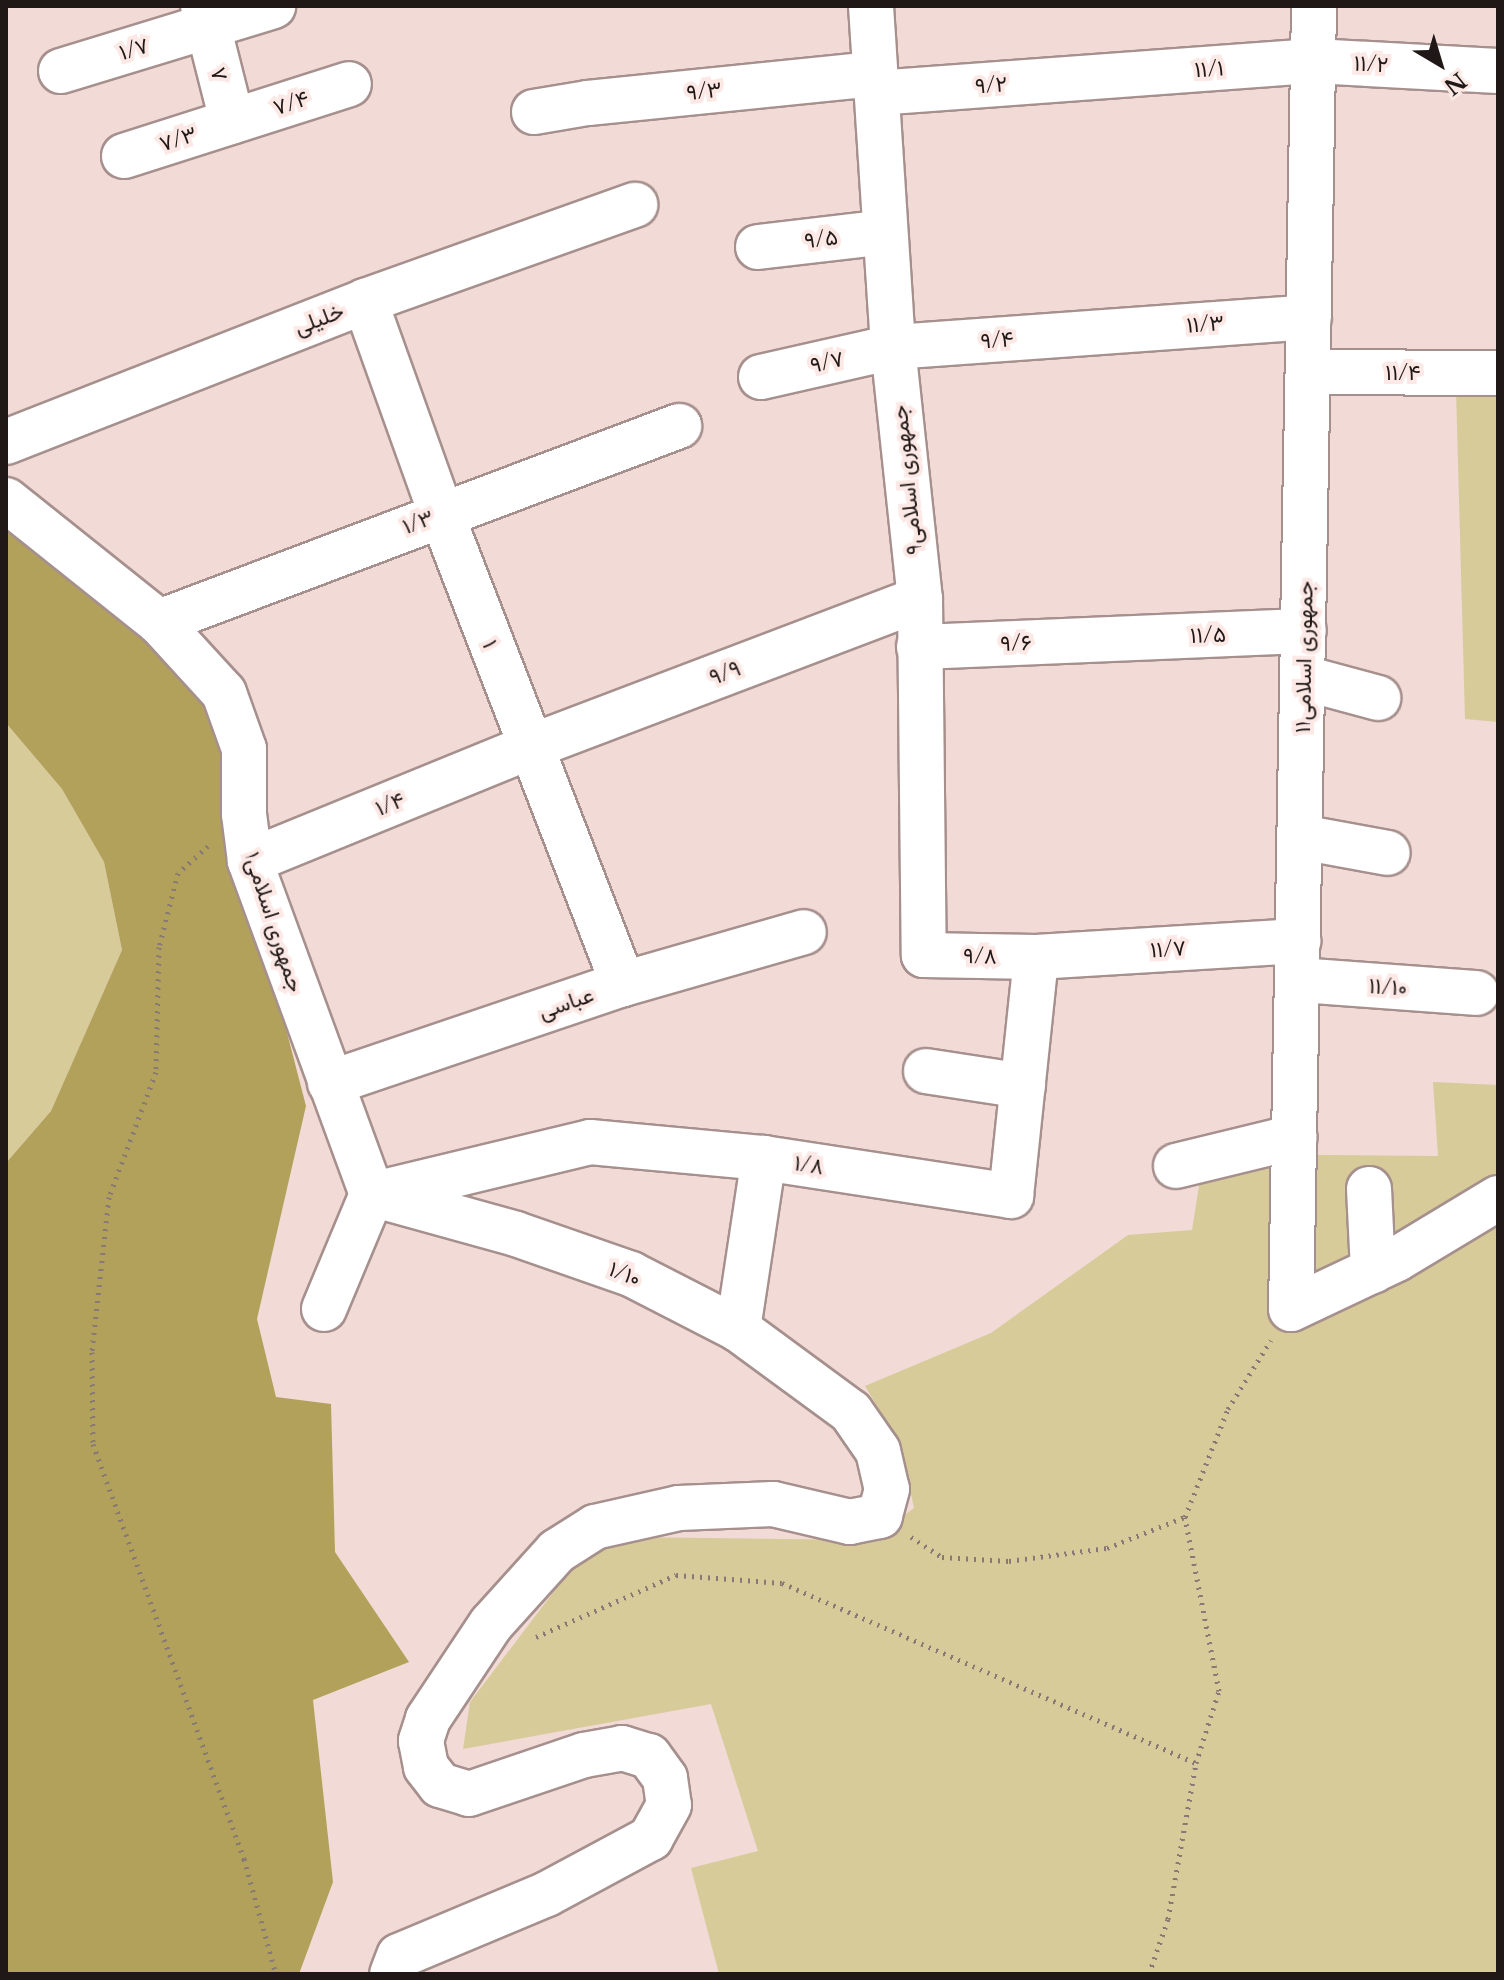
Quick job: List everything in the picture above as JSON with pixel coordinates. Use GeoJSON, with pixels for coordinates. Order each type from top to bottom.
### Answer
{"type":"FeatureCollection","features":[{"type":"Feature","properties":{"kind":"street","name":"۱/۷"},"geometry":{"type":"LineString","coordinates":[[61,71],[205,16],[273,6]]}},
{"type":"Feature","properties":{"kind":"street","name":"جمهوری اسلامی۹"},"geometry":{"type":"LineString","coordinates":[[871,6],[893,347],[920,599],[924,955]]}},
{"type":"Feature","properties":{"kind":"street","name":"جمهوری اسلامی۱۱"},"geometry":{"type":"LineString","coordinates":[[1291,1309],[1314,6]]}},
{"type":"Feature","properties":{"kind":"street","name":"۷"},"geometry":{"type":"LineString","coordinates":[[205,16],[232,121]]}},
{"type":"Feature","properties":{"kind":"street","name":"۱۱/۲"},"geometry":{"type":"LineString","coordinates":[[1314,61],[1487,70]]}},
{"type":"Feature","properties":{"kind":"street","name":"۱۱/۱"},"geometry":{"type":"LineString","coordinates":[[1105,76],[1314,61]]}},
{"type":"Feature","properties":{"kind":"street","name":"۹/۲"},"geometry":{"type":"LineString","coordinates":[[875,84],[1105,76]]}},
{"type":"Feature","properties":{"kind":"street","name":"۷/۴"},"geometry":{"type":"LineString","coordinates":[[232,121],[349,84]]}},
{"type":"Feature","properties":{"kind":"street","name":"۹/۳"},"geometry":{"type":"LineString","coordinates":[[534,112],[588,103],[875,84]]}},
{"type":"Feature","properties":{"kind":"street","name":"۷/۳"},"geometry":{"type":"LineString","coordinates":[[124,156],[232,121]]}},
{"type":"Feature","properties":{"kind":"street","name":"خلیلی"},"geometry":{"type":"LineString","coordinates":[[6,442],[365,301],[635,205]]}},
{"type":"Feature","properties":{"kind":"street","name":"۹/۵"},"geometry":{"type":"LineString","coordinates":[[758,247],[885,232]]}},
{"type":"Feature","properties":{"kind":"street","name":"۱"},"geometry":{"type":"LineString","coordinates":[[365,301],[441,513],[623,984]]}},
{"type":"Feature","properties":{"kind":"street","name":"۱۱/۳"},"geometry":{"type":"LineString","coordinates":[[1101,332],[1309,317]]}},
{"type":"Feature","properties":{"kind":"street","name":"۹/۴"},"geometry":{"type":"LineString","coordinates":[[893,347],[1101,332]]}},
{"type":"Feature","properties":{"kind":"street","name":"۹/۷"},"geometry":{"type":"LineString","coordinates":[[761,377],[893,347]]}},
{"type":"Feature","properties":{"kind":"street","name":"۱۱/۴"},"geometry":{"type":"LineString","coordinates":[[1308,372],[1498,373]]}},
{"type":"Feature","properties":{"kind":"street","name":"۱/۳"},"geometry":{"type":"LineString","coordinates":[[159,622],[441,513],[679,426]]}},
{"type":"Feature","properties":{"kind":"street","name":"جمهوری اسلامی۱"},"geometry":{"type":"LineString","coordinates":[[6,500],[159,622],[224,693],[244,749],[244,814],[250,861],[372,1194]]}},
{"type":"Feature","properties":{"kind":"street","name":"۹/۹"},"geometry":{"type":"LineString","coordinates":[[530,747],[920,599]]}},
{"type":"Feature","properties":{"kind":"street","name":"۱۱/۵"},"geometry":{"type":"LineString","coordinates":[[1112,639],[1304,631]]}},
{"type":"Feature","properties":{"kind":"street","name":"۹/۶"},"geometry":{"type":"LineString","coordinates":[[919,647],[1112,639]]}},
{"type":"Feature","properties":{"kind":"street"},"geometry":{"type":"LineString","coordinates":[[1304,678],[1378,698]]}},
{"type":"Feature","properties":{"kind":"street","name":"۱/۴"},"geometry":{"type":"LineString","coordinates":[[250,861],[530,747]]}},
{"type":"Feature","properties":{"kind":"street"},"geometry":{"type":"LineString","coordinates":[[1301,837],[1388,853]]}},
{"type":"Feature","properties":{"kind":"street","name":"عباسی"},"geometry":{"type":"LineString","coordinates":[[330,1083],[623,984],[804,932]]}},
{"type":"Feature","properties":{"kind":"street","name":"۹/۸"},"geometry":{"type":"LineString","coordinates":[[924,955],[1036,957]]}},
{"type":"Feature","properties":{"kind":"street","name":"۱۱/۷"},"geometry":{"type":"LineString","coordinates":[[1036,957],[1299,960]]}},
{"type":"Feature","properties":{"kind":"street","name":"۱/۸"},"geometry":{"type":"LineString","coordinates":[[372,1194],[590,1142],[764,1158],[1011,1196],[1036,957]]}},
{"type":"Feature","properties":{"kind":"street","name":"۱۱/۱۰"},"geometry":{"type":"LineString","coordinates":[[1299,960],[1477,993]]}},
{"type":"Feature","properties":{"kind":"street"},"geometry":{"type":"LineString","coordinates":[[926,1071],[1023,1086]]}},
{"type":"Feature","properties":{"kind":"street"},"geometry":{"type":"LineString","coordinates":[[1176,1166],[1295,1137]]}},
{"type":"Feature","properties":{"kind":"street"},"geometry":{"type":"LineString","coordinates":[[738,1329],[764,1158]]}},
{"type":"Feature","properties":{"kind":"street"},"geometry":{"type":"LineString","coordinates":[[1369,1189],[1373,1271]]}},
{"type":"Feature","properties":{"kind":"street"},"geometry":{"type":"LineString","coordinates":[[324,1309],[372,1194]]}},
{"type":"Feature","properties":{"kind":"street","name":"۱/۱۰"},"geometry":{"type":"LineString","coordinates":[[372,1194],[516,1234],[631,1274],[738,1329],[851,1412],[878,1451],[887,1489],[880,1516]]}},
{"type":"Feature","properties":{"kind":"street"},"geometry":{"type":"LineString","coordinates":[[1291,1309],[1373,1271],[1498,1198]]}},
{"type":"Feature","properties":{"kind":"street"},"geometry":{"type":"LineString","coordinates":[[392,1974],[399,1956],[547,1894],[651,1838],[669,1805],[665,1778],[649,1756],[622,1748],[584,1755],[469,1794],[440,1785],[426,1767],[421,1741],[428,1719],[491,1624],[557,1551],[595,1527],[679,1508],[773,1504],[850,1522],[880,1516]]}},
{"type":"Feature","properties":{"kind":"path"},"geometry":{"type":"LineString","coordinates":[[244,814],[178,873],[159,947],[156,1072],[109,1197],[92,1352],[93,1444],[244,1859],[276,1974]]}},
{"type":"Feature","properties":{"kind":"path"},"geometry":{"type":"LineString","coordinates":[[1149,1974],[1168,1919],[1196,1763],[1219,1691],[1185,1517],[1228,1409],[1291,1309]]}},
{"type":"Feature","properties":{"kind":"path"},"geometry":{"type":"LineString","coordinates":[[880,1516],[942,1557],[1009,1561],[1107,1548],[1185,1517]]}},
{"type":"Feature","properties":{"kind":"path"},"geometry":{"type":"LineString","coordinates":[[524,1643],[676,1575],[782,1583],[1196,1763]]}},
{"type":"Feature","properties":{"kind":"shaded area"},"geometry":{"type":"Polygon","coordinates":[[[1456,390],[1498,394],[1498,722],[1465,719],[1456,390]]]}},
{"type":"Feature","properties":{"kind":"shaded area"},"geometry":{"type":"Polygon","coordinates":[[[6,494],[217,675],[236,836],[306,1106],[257,1319],[276,1397],[331,1404],[335,1552],[409,1662],[313,1700],[333,1882],[299,1974],[6,1974],[6,1163],[51,1111],[122,950],[104,862],[62,789],[6,723],[6,494]]]}},
{"type":"Feature","properties":{"kind":"shaded area"},"geometry":{"type":"Polygon","coordinates":[[[6,723],[62,789],[104,862],[122,950],[51,1111],[6,1163],[6,723]]]}},
{"type":"Feature","properties":{"kind":"shaded area"},"geometry":{"type":"Polygon","coordinates":[[[1433,1082],[1498,1085],[1498,1974],[719,1974],[691,1868],[758,1851],[711,1704],[463,1749],[470,1702],[577,1561],[630,1537],[871,1540],[914,1508],[901,1447],[865,1386],[991,1333],[1128,1235],[1192,1230],[1204,1154],[1438,1156],[1433,1082]]]}}]}
